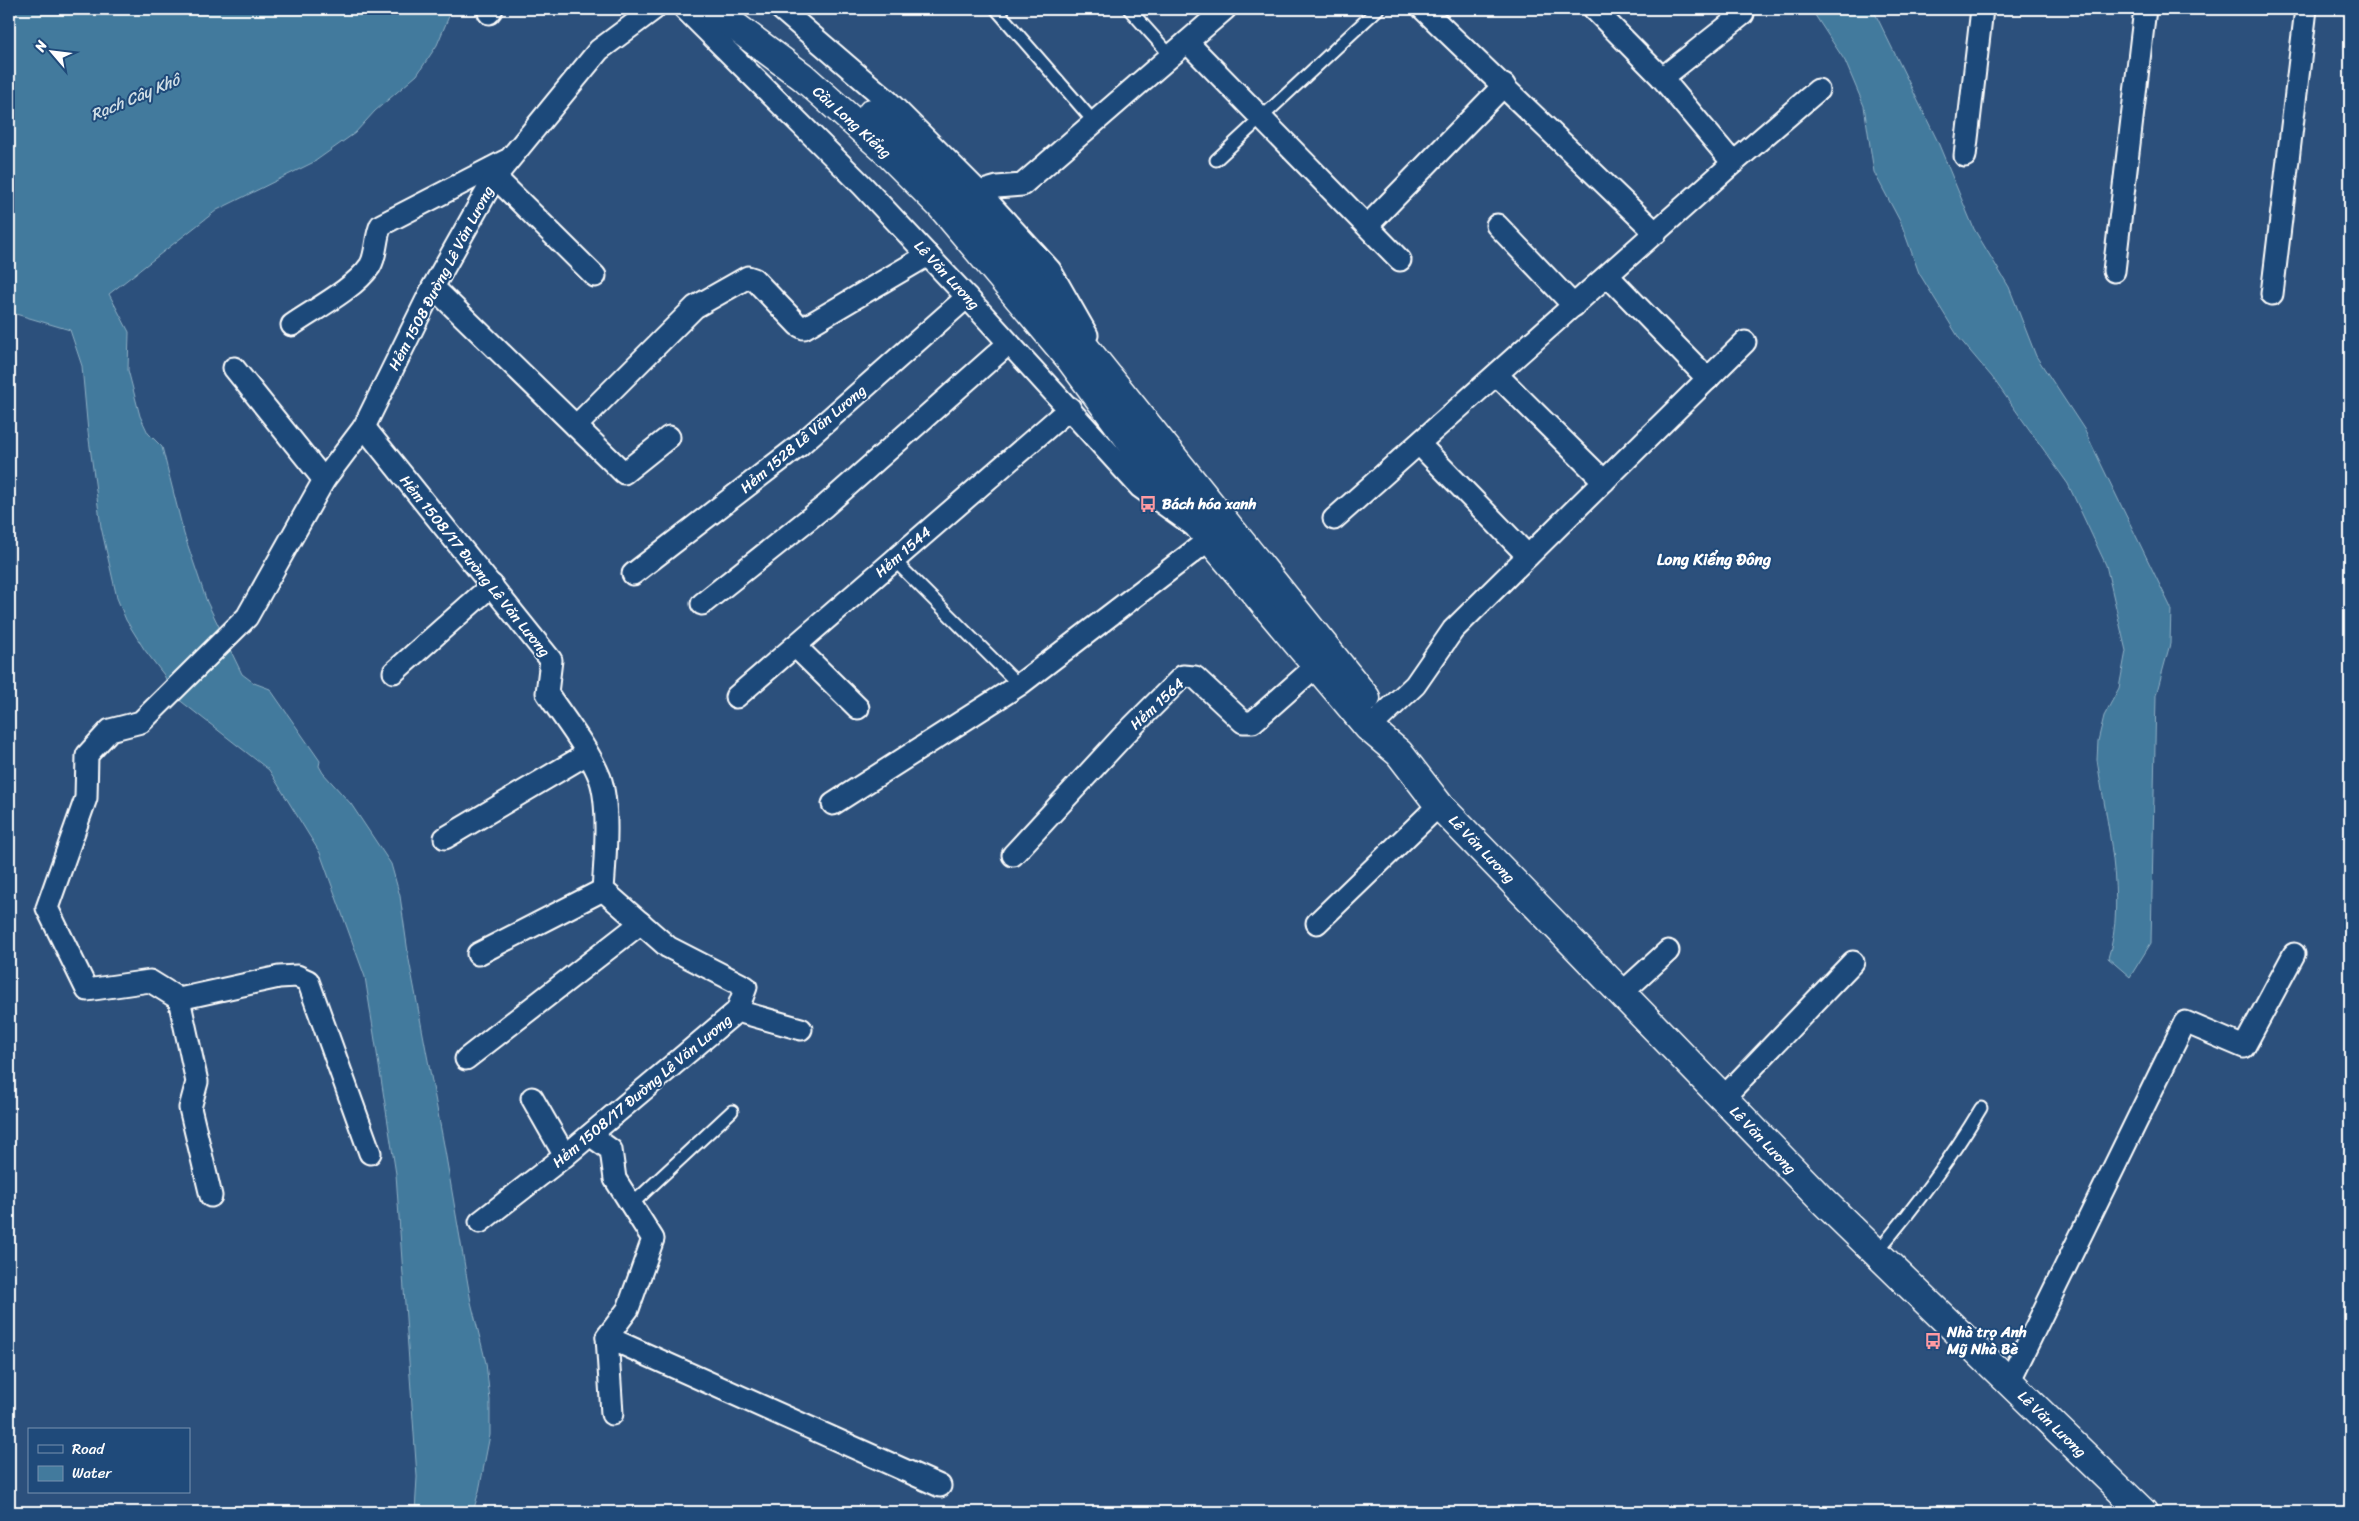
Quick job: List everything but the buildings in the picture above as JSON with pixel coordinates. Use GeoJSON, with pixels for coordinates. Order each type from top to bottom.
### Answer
{"type":"FeatureCollection","features":[{"type":"Feature","properties":{"kind":"main road","name":"Cầu Long Kiểng"},"geometry":{"type":"LineString","coordinates":[[712,9],[803,77],[877,143],[941,206],[987,241]]}},
{"type":"Feature","properties":{"kind":"main road","name":"Cầu Long Kiểng"},"geometry":{"type":"LineString","coordinates":[[742,9],[816,66],[901,139],[987,241]]}},
{"type":"Feature","properties":{"kind":"main road","name":"Lê Văn Lương"},"geometry":{"type":"LineString","coordinates":[[987,241],[1108,374],[1381,717],[1398,753]]}},
{"type":"Feature","properties":{"kind":"main road","name":"Lê Văn Lương"},"geometry":{"type":"LineString","coordinates":[[987,241],[1070,359],[1155,474],[1211,538],[1315,667],[1368,727],[1398,753],[1440,805],[1625,990],[1876,1253],[2143,1512]]}},
{"type":"Feature","properties":{"kind":"street","name":"Hẻm 1508 Đường Lê Văn Lương"},"geometry":{"type":"LineString","coordinates":[[179,999],[150,981],[87,990],[47,908],[86,798],[87,755],[110,730],[141,722],[247,617],[324,480],[364,427],[432,287],[495,177],[599,50],[654,9]]}},
{"type":"Feature","properties":{"kind":"street","name":"Lê Văn Lương"},"geometry":{"type":"LineString","coordinates":[[685,9],[968,297],[1008,344],[1070,408],[1140,487],[1211,538]]}},
{"type":"Feature","properties":{"kind":"street","name":"Lê Văn Lương"},"geometry":{"type":"LineString","coordinates":[[780,9],[888,102],[979,192],[1050,270],[1108,374]]}},
{"type":"Feature","properties":{"kind":"street"},"geometry":{"type":"LineString","coordinates":[[979,192],[997,187],[1022,185],[1225,9]]}},
{"type":"Feature","properties":{"kind":"street"},"geometry":{"type":"LineString","coordinates":[[1423,9],[1656,233]]}},
{"type":"Feature","properties":{"kind":"street"},"geometry":{"type":"LineString","coordinates":[[1965,156],[1982,9]]}},
{"type":"Feature","properties":{"kind":"street"},"geometry":{"type":"LineString","coordinates":[[2114,271],[2146,9]]}},
{"type":"Feature","properties":{"kind":"street"},"geometry":{"type":"LineString","coordinates":[[2272,294],[2306,9]]}},
{"type":"Feature","properties":{"kind":"street"},"geometry":{"type":"LineString","coordinates":[[1598,10],[1637,54],[1662,78],[1733,163]]}},
{"type":"Feature","properties":{"kind":"street"},"geometry":{"type":"LineString","coordinates":[[1662,78],[1743,14]]}},
{"type":"Feature","properties":{"kind":"street"},"geometry":{"type":"LineString","coordinates":[[1187,42],[1368,225],[1400,260]]}},
{"type":"Feature","properties":{"kind":"street"},"geometry":{"type":"LineString","coordinates":[[1368,225],[1504,85]]}},
{"type":"Feature","properties":{"kind":"street"},"geometry":{"type":"LineString","coordinates":[[1334,519],[1733,163],[1818,90]]}},
{"type":"Feature","properties":{"kind":"street"},"geometry":{"type":"LineString","coordinates":[[292,325],[358,279],[371,265],[376,236],[381,225],[510,158]]}},
{"type":"Feature","properties":{"kind":"street"},"geometry":{"type":"LineString","coordinates":[[495,177],[595,276]]}},
{"type":"Feature","properties":{"kind":"street"},"geometry":{"type":"LineString","coordinates":[[1497,225],[1574,306]]}},
{"type":"Feature","properties":{"kind":"street"},"geometry":{"type":"LineString","coordinates":[[576,426],[695,307],[748,277],[754,280],[798,325],[804,328],[928,255]]}},
{"type":"Feature","properties":{"kind":"street"},"geometry":{"type":"LineString","coordinates":[[1608,276],[1708,379]]}},
{"type":"Feature","properties":{"kind":"street"},"geometry":{"type":"LineString","coordinates":[[432,287],[624,473],[669,437]]}},
{"type":"Feature","properties":{"kind":"street","name":"Hẻm 1528 Lê Văn Lương"},"geometry":{"type":"LineString","coordinates":[[633,574],[800,445],[968,297]]}},
{"type":"Feature","properties":{"kind":"street"},"geometry":{"type":"LineString","coordinates":[[1381,717],[1415,685],[1453,630],[1745,342]]}},
{"type":"Feature","properties":{"kind":"street"},"geometry":{"type":"LineString","coordinates":[[702,604],[825,506],[1008,344]]}},
{"type":"Feature","properties":{"kind":"street"},"geometry":{"type":"LineString","coordinates":[[234,368],[324,480]]}},
{"type":"Feature","properties":{"kind":"street"},"geometry":{"type":"LineString","coordinates":[[1496,375],[1604,481]]}},
{"type":"Feature","properties":{"kind":"street","name":"Hẻm 1544"},"geometry":{"type":"LineString","coordinates":[[736,698],[1070,408]]}},
{"type":"Feature","properties":{"kind":"street","name":"Hẻm 1508/17 Đường Lê Văn Lương"},"geometry":{"type":"LineString","coordinates":[[364,427],[551,660],[547,693],[587,754],[600,780],[606,827],[603,890],[668,947],[746,987],[737,1011],[565,1156],[480,1222]]}},
{"type":"Feature","properties":{"kind":"street"},"geometry":{"type":"LineString","coordinates":[[1419,444],[1528,556]]}},
{"type":"Feature","properties":{"kind":"street"},"geometry":{"type":"LineString","coordinates":[[833,804],[1019,685],[1211,538]]}},
{"type":"Feature","properties":{"kind":"street"},"geometry":{"type":"LineString","coordinates":[[394,672],[492,585]]}},
{"type":"Feature","properties":{"kind":"street"},"geometry":{"type":"LineString","coordinates":[[795,646],[858,708]]}},
{"type":"Feature","properties":{"kind":"street","name":"Hẻm 1564"},"geometry":{"type":"LineString","coordinates":[[1013,855],[1123,736],[1183,676],[1195,677],[1244,722],[1253,722],[1315,667]]}},
{"type":"Feature","properties":{"kind":"street"},"geometry":{"type":"LineString","coordinates":[[445,838],[587,754]]}},
{"type":"Feature","properties":{"kind":"street"},"geometry":{"type":"LineString","coordinates":[[1317,924],[1440,805]]}},
{"type":"Feature","properties":{"kind":"street"},"geometry":{"type":"LineString","coordinates":[[478,954],[603,890]]}},
{"type":"Feature","properties":{"kind":"street"},"geometry":{"type":"LineString","coordinates":[[466,1059],[640,923]]}},
{"type":"Feature","properties":{"kind":"street"},"geometry":{"type":"LineString","coordinates":[[1625,990],[1666,954]]}},
{"type":"Feature","properties":{"kind":"street"},"geometry":{"type":"LineString","coordinates":[[2009,1382],[2185,1022],[2244,1047],[2294,954]]}},
{"type":"Feature","properties":{"kind":"street"},"geometry":{"type":"LineString","coordinates":[[1726,1095],[1853,962]]}},
{"type":"Feature","properties":{"kind":"street"},"geometry":{"type":"LineString","coordinates":[[211,1196],[190,1108],[197,1082],[179,999],[279,976],[297,976],[308,981],[370,1153]]}},
{"type":"Feature","properties":{"kind":"street"},"geometry":{"type":"LineString","coordinates":[[737,1011],[801,1029]]}},
{"type":"Feature","properties":{"kind":"street"},"geometry":{"type":"LineString","coordinates":[[532,1098],[565,1156]]}},
{"type":"Feature","properties":{"kind":"street"},"geometry":{"type":"LineString","coordinates":[[590,1135],[611,1150],[615,1179],[653,1240],[628,1309],[607,1337],[612,1414]]}},
{"type":"Feature","properties":{"kind":"street"},"geometry":{"type":"LineString","coordinates":[[607,1337],[940,1486]]}},
{"type":"Feature","properties":{"kind":"lane"},"geometry":{"type":"LineString","coordinates":[[996,9],[1095,123]]}},
{"type":"Feature","properties":{"kind":"lane"},"geometry":{"type":"LineString","coordinates":[[1129,9],[1171,56]]}},
{"type":"Feature","properties":{"kind":"lane"},"geometry":{"type":"LineString","coordinates":[[1216,160],[1378,9]]}},
{"type":"Feature","properties":{"kind":"lane"},"geometry":{"type":"LineString","coordinates":[[894,560],[1019,685]]}},
{"type":"Feature","properties":{"kind":"lane"},"geometry":{"type":"LineString","coordinates":[[1876,1253],[1916,1205],[1956,1150],[1981,1108]]}},
{"type":"Feature","properties":{"kind":"lane"},"geometry":{"type":"LineString","coordinates":[[631,1205],[732,1111]]}},
{"type":"Feature","properties":{"kind":"water","name":"Rạch Cây Khô"},"geometry":{"type":"Polygon","coordinates":[[[9,9],[452,9],[437,45],[417,75],[375,111],[355,133],[314,162],[217,210],[109,294],[129,332],[128,370],[140,416],[148,433],[162,447],[184,534],[207,602],[242,674],[254,683],[270,689],[320,761],[319,766],[323,773],[351,804],[391,864],[400,896],[409,960],[471,1302],[486,1363],[490,1400],[490,1435],[473,1512],[415,1512],[417,1477],[396,1174],[365,977],[320,853],[269,770],[173,695],[164,675],[144,649],[126,620],[117,598],[101,527],[88,432],[82,366],[70,330],[9,312],[9,9]]]}},
{"type":"Feature","properties":{"kind":"water"},"geometry":{"type":"Polygon","coordinates":[[[1811,9],[1873,9],[1937,140],[1974,229],[2009,287],[2036,356],[2084,429],[2171,608],[2170,644],[2156,695],[2151,943],[2130,977],[2108,958],[2116,911],[2115,886],[2113,860],[2097,760],[2098,741],[2104,716],[2119,688],[2126,651],[2106,565],[2068,484],[1992,377],[1959,338],[1919,273],[1901,223],[1874,172],[1864,106],[1845,61],[1811,9]]]}},
{"type":"Feature","properties":{"kind":"place","name":"Bách hóa xanh"},"geometry":{"type":"Point","coordinates":[1148,504]}},
{"type":"Feature","properties":{"kind":"place","name":"Nhà trọ Anh Mỹ Nhà Bè"},"geometry":{"type":"Point","coordinates":[1933,1341]}},
{"type":"Feature","properties":{"kind":"district","name":"Long Kiểng Đông"},"geometry":{"type":"Point","coordinates":[1714,559]}}]}
